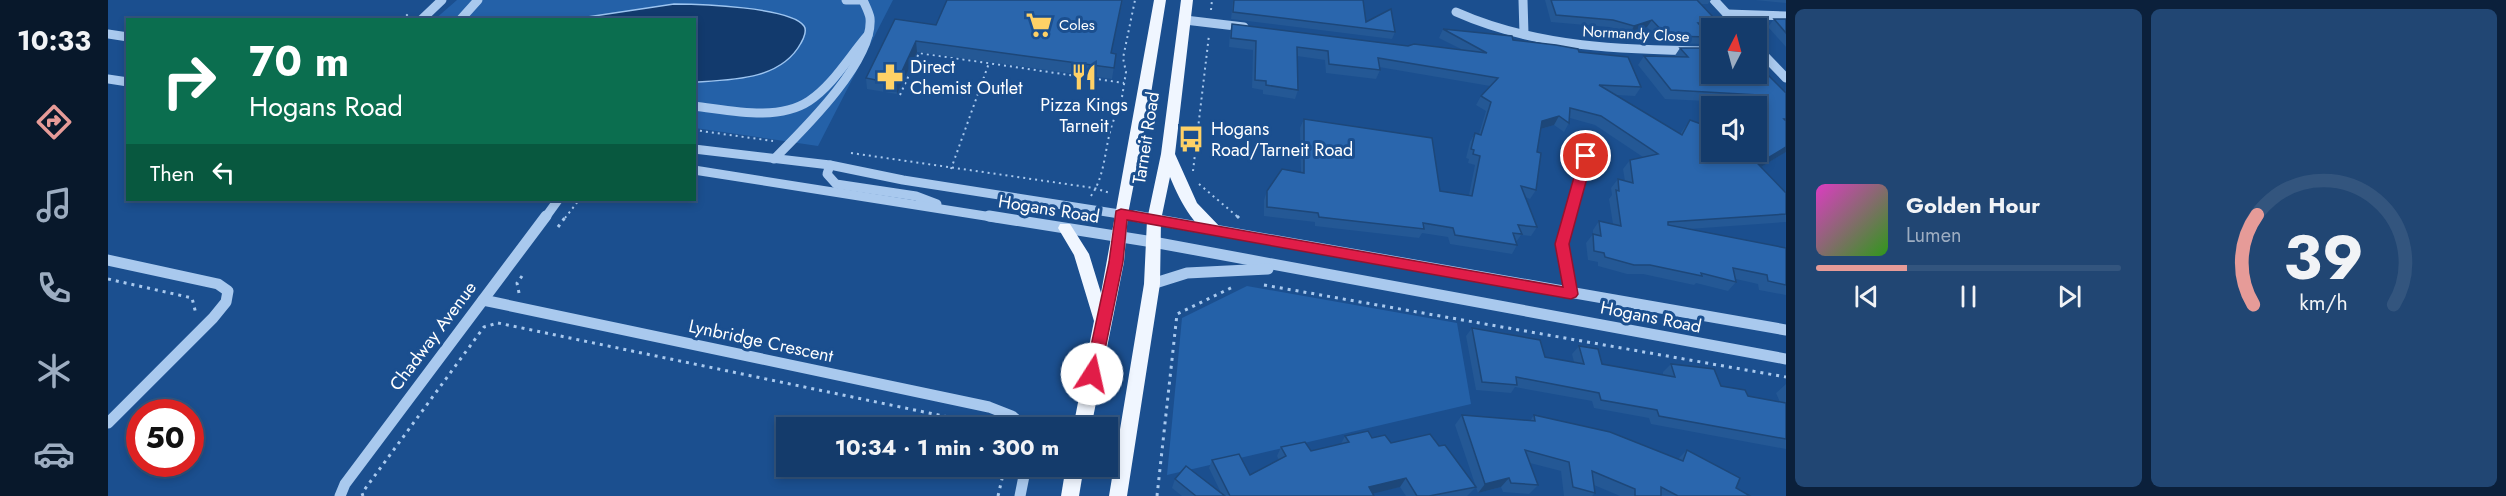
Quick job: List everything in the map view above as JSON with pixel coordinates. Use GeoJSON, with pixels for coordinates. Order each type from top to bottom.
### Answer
{"type":"FeatureCollection","features":[{"type":"Feature","properties":{"kind":"main road","name":"Tarneit Road"},"geometry":{"type":"LineString","coordinates":[[1084,417],[1116,262],[1121,214],[1143,106],[1160,0]]}},
{"type":"Feature","properties":{"kind":"main road","name":"Tarneit Road"},"geometry":{"type":"LineString","coordinates":[[1118,496],[1152,284],[1154,220],[1168,154],[1187,0]]}},
{"type":"Feature","properties":{"kind":"main road"},"geometry":{"type":"LineString","coordinates":[[1168,154],[1188,202],[1199,218],[1216,230]]}},
{"type":"Feature","properties":{"kind":"main road"},"geometry":{"type":"LineString","coordinates":[[1065,228],[1081,254],[1102,322]]}},
{"type":"Feature","properties":{"kind":"main road"},"geometry":{"type":"LineString","coordinates":[[1070,496],[1073,477]]}},
{"type":"Feature","properties":{"kind":"street"},"geometry":{"type":"LineString","coordinates":[[423,18],[442,0]]}},
{"type":"Feature","properties":{"kind":"street"},"geometry":{"type":"LineString","coordinates":[[462,18],[478,0]]}},
{"type":"Feature","properties":{"kind":"street"},"geometry":{"type":"LineString","coordinates":[[774,159],[832,100],[868,35],[871,18],[869,8],[863,0],[846,0]]}},
{"type":"Feature","properties":{"kind":"street"},"geometry":{"type":"LineString","coordinates":[[1523,0],[1524,34]]}},
{"type":"Feature","properties":{"kind":"street"},"geometry":{"type":"LineString","coordinates":[[1714,0],[1731,18]]}},
{"type":"Feature","properties":{"kind":"street","name":"Normandy Close"},"geometry":{"type":"LineString","coordinates":[[1456,12],[1483,24],[1599,48],[1701,51]]}},
{"type":"Feature","properties":{"kind":"street"},"geometry":{"type":"LineString","coordinates":[[1727,14],[1786,16]]}},
{"type":"Feature","properties":{"kind":"street"},"geometry":{"type":"LineString","coordinates":[[1185,20],[1256,29]]}},
{"type":"Feature","properties":{"kind":"street"},"geometry":{"type":"LineString","coordinates":[[108,34],[126,37]]}},
{"type":"Feature","properties":{"kind":"street"},"geometry":{"type":"LineString","coordinates":[[696,106],[763,111],[797,108],[818,92],[868,35]]}},
{"type":"Feature","properties":{"kind":"street"},"geometry":{"type":"LineString","coordinates":[[1767,59],[1786,78]]}},
{"type":"Feature","properties":{"kind":"street"},"geometry":{"type":"LineString","coordinates":[[108,79],[126,82]]}},
{"type":"Feature","properties":{"kind":"street","name":"Hogans Road"},"geometry":{"type":"LineString","coordinates":[[696,149],[830,165],[903,180],[1216,230],[1786,330]]}},
{"type":"Feature","properties":{"kind":"street"},"geometry":{"type":"LineString","coordinates":[[1571,294],[1562,244],[1586,156]]}},
{"type":"Feature","properties":{"kind":"street"},"geometry":{"type":"LineString","coordinates":[[830,165],[827,174],[836,184],[916,196],[963,213]]}},
{"type":"Feature","properties":{"kind":"street","name":"Hogans Road"},"geometry":{"type":"LineString","coordinates":[[696,170],[1153,242],[1786,359]]}},
{"type":"Feature","properties":{"kind":"street","name":"Chadway Avenue"},"geometry":{"type":"LineString","coordinates":[[340,496],[345,484],[557,201]]}},
{"type":"Feature","properties":{"kind":"street"},"geometry":{"type":"LineString","coordinates":[[108,260],[218,284],[228,291],[223,307],[108,423]]}},
{"type":"Feature","properties":{"kind":"street"},"geometry":{"type":"LineString","coordinates":[[1152,284],[1188,273],[1287,268]]}},
{"type":"Feature","properties":{"kind":"street","name":"Lynbridge Crescent"},"geometry":{"type":"LineString","coordinates":[[483,300],[983,406],[1007,412],[1016,417]]}},
{"type":"Feature","properties":{"kind":"street"},"geometry":{"type":"LineString","coordinates":[[1020,496],[1024,477]]}},
{"type":"Feature","properties":{"kind":"path"},"geometry":{"type":"LineString","coordinates":[[1122,97],[1126,72],[1123,58],[1135,0]]}},
{"type":"Feature","properties":{"kind":"path"},"geometry":{"type":"LineString","coordinates":[[1212,0],[1192,178],[1214,197]]}},
{"type":"Feature","properties":{"kind":"path"},"geometry":{"type":"LineString","coordinates":[[900,95],[919,53],[1124,83]]}},
{"type":"Feature","properties":{"kind":"path"},"geometry":{"type":"LineString","coordinates":[[951,169],[989,63]]}},
{"type":"Feature","properties":{"kind":"path"},"geometry":{"type":"LineString","coordinates":[[848,153],[1094,188],[1100,183],[1111,123],[1119,109]]}},
{"type":"Feature","properties":{"kind":"path"},"geometry":{"type":"LineString","coordinates":[[696,130],[789,144]]}},
{"type":"Feature","properties":{"kind":"path"},"geometry":{"type":"LineString","coordinates":[[551,237],[578,201]]}},
{"type":"Feature","properties":{"kind":"path"},"geometry":{"type":"LineString","coordinates":[[498,322],[520,291],[517,283],[524,274]]}},
{"type":"Feature","properties":{"kind":"path"},"geometry":{"type":"LineString","coordinates":[[108,279],[192,298],[196,314],[188,321]]}},
{"type":"Feature","properties":{"kind":"path"},"geometry":{"type":"LineString","coordinates":[[1157,496],[1177,314],[1245,282]]}},
{"type":"Feature","properties":{"kind":"path"},"geometry":{"type":"LineString","coordinates":[[1256,284],[1786,377]]}},
{"type":"Feature","properties":{"kind":"path"},"geometry":{"type":"LineString","coordinates":[[363,496],[362,493],[484,327],[498,322],[944,417]]}},
{"type":"Feature","properties":{"kind":"path"},"geometry":{"type":"LineString","coordinates":[[998,496],[1002,477]]}},
{"type":"Feature","properties":{"kind":"shaded area"},"geometry":{"type":"Polygon","coordinates":[[[457,0],[893,0],[818,146],[696,128],[696,18],[436,18],[457,0]]]}},
{"type":"Feature","properties":{"kind":"shaded area"},"geometry":{"type":"Polygon","coordinates":[[[674,4],[703,5],[743,8],[782,15],[804,26],[805,34],[792,55],[768,71],[740,79],[696,82],[696,18],[581,18],[674,4]]]}},
{"type":"Feature","properties":{"kind":"shaded area"},"geometry":{"type":"Polygon","coordinates":[[[1247,286],[1457,323],[1471,404],[1167,475],[1182,318],[1247,286]]]}},
{"type":"Feature","properties":{"kind":"building"},"geometry":{"type":"Polygon","coordinates":[[[947,0],[1122,0],[1111,53],[1116,54],[1114,68],[916,41],[896,84],[866,78],[895,19],[936,25],[947,0]]]}},
{"type":"Feature","properties":{"kind":"building"},"geometry":{"type":"Polygon","coordinates":[[[1234,0],[1363,0],[1366,22],[1391,9],[1395,32],[1233,12],[1234,0]]]}},
{"type":"Feature","properties":{"kind":"building"},"geometry":{"type":"Polygon","coordinates":[[[1551,0],[1697,0],[1713,17],[1701,18],[1701,23],[1698,23],[1701,26],[1701,37],[1667,36],[1652,20],[1634,26],[1613,20],[1556,15],[1551,0]]]}},
{"type":"Feature","properties":{"kind":"building"},"geometry":{"type":"Polygon","coordinates":[[[1774,19],[1786,19],[1786,33],[1774,19]]]}},
{"type":"Feature","properties":{"kind":"building"},"geometry":{"type":"Polygon","coordinates":[[[1232,24],[1408,46],[1414,44],[1487,53],[1443,29],[1512,36],[1513,40],[1578,49],[1579,52],[1628,57],[1641,87],[1599,85],[1682,135],[1690,120],[1701,124],[1701,162],[1761,162],[1758,164],[1786,193],[1786,214],[1668,222],[1668,225],[1786,248],[1786,285],[1768,281],[1767,275],[1733,268],[1736,282],[1701,273],[1702,276],[1650,265],[1634,265],[1605,257],[1604,253],[1594,251],[1593,234],[1601,236],[1599,221],[1621,226],[1616,190],[1619,191],[1618,179],[1633,183],[1630,160],[1658,154],[1601,116],[1570,108],[1569,123],[1559,116],[1542,121],[1537,152],[1541,153],[1536,190],[1521,186],[1537,227],[1518,225],[1522,234],[1513,233],[1517,245],[1455,235],[1453,228],[1423,223],[1424,229],[1319,217],[1318,213],[1267,207],[1267,191],[1282,169],[1304,173],[1304,119],[1432,138],[1440,191],[1472,196],[1480,156],[1473,154],[1474,150],[1471,149],[1475,133],[1481,135],[1491,102],[1481,96],[1498,78],[1378,58],[1380,70],[1329,64],[1328,51],[1297,47],[1298,90],[1266,85],[1266,81],[1255,80],[1256,41],[1231,38],[1232,24]]]}},
{"type":"Feature","properties":{"kind":"building"},"geometry":{"type":"Polygon","coordinates":[[[1680,48],[1701,48],[1701,84],[1767,84],[1767,74],[1786,93],[1786,119],[1784,119],[1786,121],[1786,147],[1767,159],[1767,96],[1671,90],[1644,56],[1688,57],[1680,48]]]}},
{"type":"Feature","properties":{"kind":"building"},"geometry":{"type":"Polygon","coordinates":[[[1472,328],[1540,340],[1545,357],[1584,364],[1579,346],[1598,349],[1602,364],[1675,377],[1671,364],[1714,369],[1721,386],[1745,390],[1748,396],[1786,403],[1786,439],[1659,416],[1657,410],[1601,400],[1599,393],[1516,377],[1517,385],[1482,382],[1472,328]]]}},
{"type":"Feature","properties":{"kind":"building"},"geometry":{"type":"Polygon","coordinates":[[[1462,415],[1535,421],[1534,415],[1610,432],[1683,461],[1687,450],[1740,478],[1736,488],[1750,496],[1678,496],[1661,487],[1661,496],[1635,496],[1635,489],[1592,471],[1595,493],[1573,487],[1569,462],[1525,450],[1538,485],[1511,483],[1509,478],[1485,484],[1462,415]]]}},
{"type":"Feature","properties":{"kind":"building"},"geometry":{"type":"Polygon","coordinates":[[[1368,431],[1372,438],[1385,435],[1391,443],[1430,434],[1439,446],[1445,445],[1476,487],[1429,496],[1417,496],[1406,478],[1369,487],[1374,496],[1230,496],[1212,460],[1239,454],[1250,475],[1286,456],[1281,447],[1305,442],[1311,451],[1349,442],[1345,436],[1368,431]]]}},
{"type":"Feature","properties":{"kind":"building"},"geometry":{"type":"Polygon","coordinates":[[[1186,466],[1225,496],[1196,496],[1175,479],[1186,466]]]}},
{"type":"Feature","properties":{"kind":"place","name":"Coles"},"geometry":{"type":"Point","coordinates":[1039,25]}},
{"type":"Feature","properties":{"kind":"place","name":"Direct Chemist Outlet"},"geometry":{"type":"Point","coordinates":[890,77]}},
{"type":"Feature","properties":{"kind":"place","name":"Pizza Kings Tarneit"},"geometry":{"type":"Point","coordinates":[1084,77]}},
{"type":"Feature","properties":{"kind":"place","name":"Hogans Road/Tarneit Road"},"geometry":{"type":"Point","coordinates":[1191,139]}},
{"type":"Feature","properties":{"kind":"route"},"geometry":{"type":"LineString","coordinates":[[1092,374],[1116,262],[1121,214],[1571,294],[1564,266],[1562,244],[1564,228],[1586,156]]}}]}
